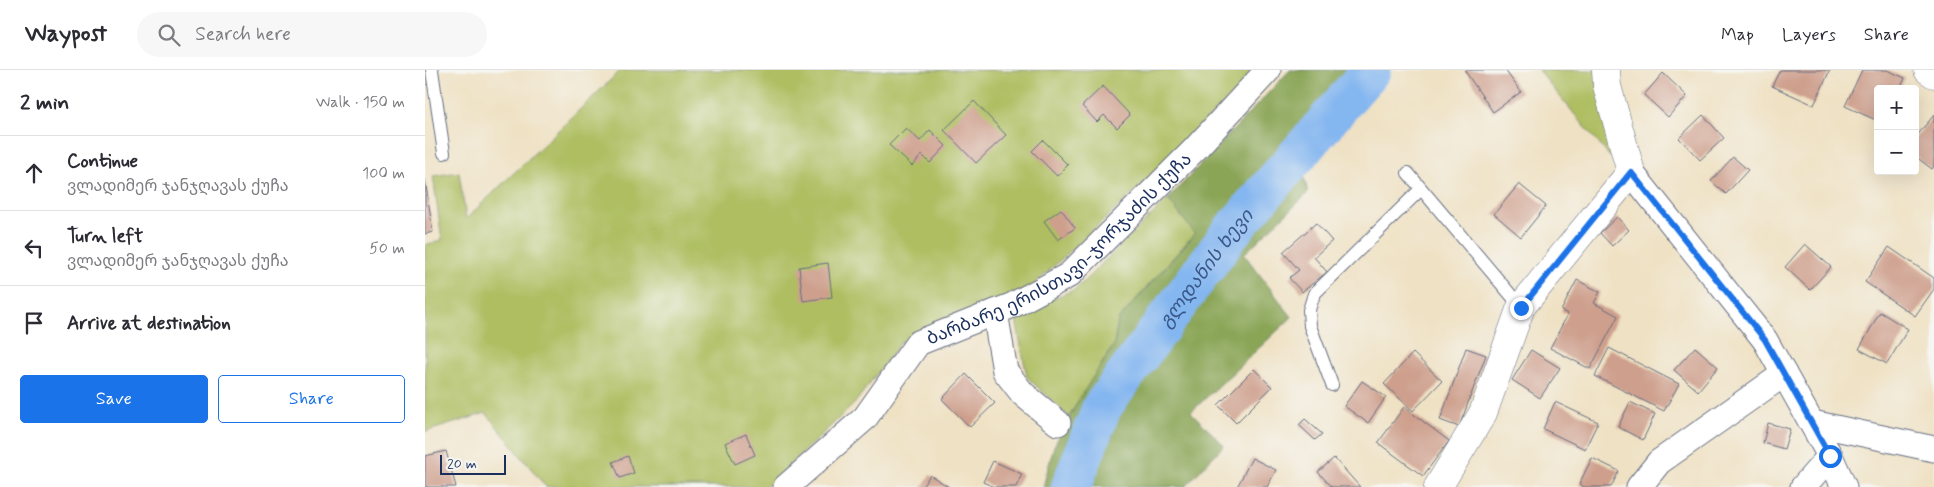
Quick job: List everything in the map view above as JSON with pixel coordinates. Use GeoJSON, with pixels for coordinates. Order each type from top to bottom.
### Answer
{"type":"FeatureCollection","features":[{"type":"Feature","properties":{"kind":"street","name":"ბარბარე ერისთავი-ჯორჯაძის ქუჩა"},"geometry":{"type":"LineString","coordinates":[[786,487],[865,418],[918,343],[1013,305],[1069,274],[1195,149],[1268,70]]}},
{"type":"Feature","properties":{"kind":"street"},"geometry":{"type":"LineString","coordinates":[[1606,70],[1607,86],[1631,172],[1765,340],[1830,456],[1844,487]]}},
{"type":"Feature","properties":{"kind":"street"},"geometry":{"type":"LineString","coordinates":[[1928,70],[1934,74]]}},
{"type":"Feature","properties":{"kind":"street"},"geometry":{"type":"LineString","coordinates":[[1438,487],[1483,413],[1521,308],[1631,172]]}},
{"type":"Feature","properties":{"kind":"street"},"geometry":{"type":"LineString","coordinates":[[995,312],[1005,371],[1023,394],[1058,423]]}},
{"type":"Feature","properties":{"kind":"street"},"geometry":{"type":"LineString","coordinates":[[1639,487],[1659,462],[1783,374]]}},
{"type":"Feature","properties":{"kind":"street"},"geometry":{"type":"LineString","coordinates":[[1812,423],[1934,449]]}},
{"type":"Feature","properties":{"kind":"street"},"geometry":{"type":"LineString","coordinates":[[1803,487],[1830,456]]}},
{"type":"Feature","properties":{"kind":"lane"},"geometry":{"type":"LineString","coordinates":[[432,70],[444,153]]}},
{"type":"Feature","properties":{"kind":"lane"},"geometry":{"type":"LineString","coordinates":[[1408,173],[1521,308]]}},
{"type":"Feature","properties":{"kind":"lane"},"geometry":{"type":"LineString","coordinates":[[1332,385],[1311,326],[1309,310],[1314,294],[1421,189]]}},
{"type":"Feature","properties":{"kind":"green space"},"geometry":{"type":"Polygon","coordinates":[[[621,70],[1257,70],[1141,186],[1028,290],[901,342],[854,404],[766,487],[546,487],[486,413],[425,432],[425,245],[442,240],[433,176],[459,172],[466,219],[621,70]]]}},
{"type":"Feature","properties":{"kind":"green space"},"geometry":{"type":"Polygon","coordinates":[[[1290,70],[1385,70],[1301,164],[1308,193],[1244,254],[1292,317],[1191,412],[1224,445],[1185,487],[1043,487],[1054,446],[1081,396],[1114,345],[1118,320],[1195,234],[1168,199],[1290,70]]]}},
{"type":"Feature","properties":{"kind":"green space"},"geometry":{"type":"Polygon","coordinates":[[[1538,70],[1597,70],[1617,153],[1610,157],[1538,70]]]}},
{"type":"Feature","properties":{"kind":"green space"},"geometry":{"type":"Polygon","coordinates":[[[1168,199],[1195,233],[1118,320],[1114,345],[1069,417],[1027,377],[1015,314],[1076,289],[1168,199]]]}},
{"type":"Feature","properties":{"kind":"building"},"geometry":{"type":"Polygon","coordinates":[[[1466,70],[1505,70],[1521,92],[1493,112],[1466,70]]]}},
{"type":"Feature","properties":{"kind":"building"},"geometry":{"type":"Polygon","coordinates":[[[1780,70],[1830,70],[1814,105],[1772,86],[1780,70]]]}},
{"type":"Feature","properties":{"kind":"building"},"geometry":{"type":"Polygon","coordinates":[[[1862,70],[1887,70],[1905,78],[1902,85],[1874,85],[1874,119],[1845,106],[1862,70]]]}},
{"type":"Feature","properties":{"kind":"building"},"geometry":{"type":"Polygon","coordinates":[[[1663,73],[1687,96],[1668,117],[1644,95],[1663,73]]]}},
{"type":"Feature","properties":{"kind":"building"},"geometry":{"type":"Polygon","coordinates":[[[1103,86],[1130,115],[1117,128],[1104,115],[1097,122],[1082,106],[1103,86]]]}},
{"type":"Feature","properties":{"kind":"building"},"geometry":{"type":"Polygon","coordinates":[[[974,101],[1006,135],[976,163],[944,130],[974,101]]]}},
{"type":"Feature","properties":{"kind":"building"},"geometry":{"type":"Polygon","coordinates":[[[1703,115],[1724,138],[1700,160],[1679,138],[1703,115]]]}},
{"type":"Feature","properties":{"kind":"building"},"geometry":{"type":"Polygon","coordinates":[[[1934,115],[1934,166],[1932,169],[1919,159],[1919,133],[1934,115]]]}},
{"type":"Feature","properties":{"kind":"building"},"geometry":{"type":"Polygon","coordinates":[[[906,128],[920,141],[930,130],[946,146],[930,163],[922,155],[912,166],[889,145],[906,128]]]}},
{"type":"Feature","properties":{"kind":"building"},"geometry":{"type":"Polygon","coordinates":[[[1043,140],[1068,165],[1057,176],[1032,151],[1043,140]]]}},
{"type":"Feature","properties":{"kind":"building"},"geometry":{"type":"Polygon","coordinates":[[[1733,157],[1748,170],[1726,194],[1711,181],[1733,157]]]}},
{"type":"Feature","properties":{"kind":"building"},"geometry":{"type":"Polygon","coordinates":[[[425,179],[433,232],[425,234],[425,179]]]}},
{"type":"Feature","properties":{"kind":"building"},"geometry":{"type":"Polygon","coordinates":[[[1519,184],[1546,206],[1521,237],[1494,214],[1519,184]]]}},
{"type":"Feature","properties":{"kind":"building"},"geometry":{"type":"Polygon","coordinates":[[[1061,209],[1075,228],[1058,240],[1044,221],[1061,209]]]}},
{"type":"Feature","properties":{"kind":"building"},"geometry":{"type":"Polygon","coordinates":[[[1617,217],[1629,230],[1612,246],[1600,233],[1617,217]]]}},
{"type":"Feature","properties":{"kind":"building"},"geometry":{"type":"Polygon","coordinates":[[[1316,223],[1332,241],[1314,257],[1327,272],[1302,292],[1289,278],[1299,270],[1283,252],[1316,223]]]}},
{"type":"Feature","properties":{"kind":"building"},"geometry":{"type":"Polygon","coordinates":[[[1805,244],[1831,267],[1810,290],[1785,267],[1805,244]]]}},
{"type":"Feature","properties":{"kind":"building"},"geometry":{"type":"Polygon","coordinates":[[[1889,247],[1934,278],[1934,289],[1915,316],[1865,282],[1889,247]]]}},
{"type":"Feature","properties":{"kind":"building"},"geometry":{"type":"Polygon","coordinates":[[[828,263],[832,297],[803,301],[799,267],[828,263]]]}},
{"type":"Feature","properties":{"kind":"building"},"geometry":{"type":"Polygon","coordinates":[[[1577,280],[1600,292],[1594,303],[1618,316],[1590,369],[1550,348],[1568,314],[1561,311],[1577,280]]]}},
{"type":"Feature","properties":{"kind":"building"},"geometry":{"type":"Polygon","coordinates":[[[1880,312],[1908,329],[1887,364],[1859,349],[1880,312]]]}},
{"type":"Feature","properties":{"kind":"building"},"geometry":{"type":"Polygon","coordinates":[[[1695,347],[1718,367],[1698,391],[1674,370],[1695,347]]]}},
{"type":"Feature","properties":{"kind":"building"},"geometry":{"type":"Polygon","coordinates":[[[1466,348],[1486,355],[1459,427],[1440,420],[1466,348]]]}},
{"type":"Feature","properties":{"kind":"building"},"geometry":{"type":"Polygon","coordinates":[[[1609,348],[1679,384],[1664,411],[1595,376],[1609,348]]]}},
{"type":"Feature","properties":{"kind":"building"},"geometry":{"type":"Polygon","coordinates":[[[1531,350],[1560,368],[1540,398],[1512,380],[1531,350]]]}},
{"type":"Feature","properties":{"kind":"building"},"geometry":{"type":"Polygon","coordinates":[[[1413,353],[1442,381],[1413,411],[1384,384],[1413,353]]]}},
{"type":"Feature","properties":{"kind":"building"},"geometry":{"type":"Polygon","coordinates":[[[1254,369],[1272,387],[1236,423],[1218,405],[1254,369]]]}},
{"type":"Feature","properties":{"kind":"building"},"geometry":{"type":"Polygon","coordinates":[[[966,374],[995,403],[970,427],[942,399],[966,374]]]}},
{"type":"Feature","properties":{"kind":"building"},"geometry":{"type":"Polygon","coordinates":[[[1362,381],[1386,397],[1368,423],[1344,406],[1362,381]]]}},
{"type":"Feature","properties":{"kind":"building"},"geometry":{"type":"Polygon","coordinates":[[[1555,402],[1598,422],[1585,449],[1543,429],[1555,402]]]}},
{"type":"Feature","properties":{"kind":"building"},"geometry":{"type":"Polygon","coordinates":[[[1630,402],[1655,414],[1643,440],[1618,427],[1630,402]]]}},
{"type":"Feature","properties":{"kind":"building"},"geometry":{"type":"Polygon","coordinates":[[[1404,407],[1449,441],[1423,476],[1378,443],[1404,407]]]}},
{"type":"Feature","properties":{"kind":"building"},"geometry":{"type":"Polygon","coordinates":[[[1305,419],[1322,434],[1315,440],[1299,425],[1305,419]]]}},
{"type":"Feature","properties":{"kind":"building"},"geometry":{"type":"Polygon","coordinates":[[[1768,423],[1790,429],[1784,449],[1763,443],[1768,423]]]}},
{"type":"Feature","properties":{"kind":"building"},"geometry":{"type":"Polygon","coordinates":[[[746,434],[755,455],[735,464],[725,443],[746,434]]]}},
{"type":"Feature","properties":{"kind":"building"},"geometry":{"type":"Polygon","coordinates":[[[446,451],[456,487],[425,487],[425,456],[446,451]]]}},
{"type":"Feature","properties":{"kind":"building"},"geometry":{"type":"Polygon","coordinates":[[[628,456],[634,473],[620,478],[613,462],[628,456]]]}},
{"type":"Feature","properties":{"kind":"building"},"geometry":{"type":"Polygon","coordinates":[[[1252,458],[1276,470],[1267,487],[1237,487],[1252,458]]]}},
{"type":"Feature","properties":{"kind":"building"},"geometry":{"type":"Polygon","coordinates":[[[1334,458],[1360,487],[1332,487],[1318,472],[1334,458]]]}},
{"type":"Feature","properties":{"kind":"building"},"geometry":{"type":"Polygon","coordinates":[[[1592,458],[1619,471],[1611,487],[1584,487],[1579,484],[1592,458]]]}},
{"type":"Feature","properties":{"kind":"building"},"geometry":{"type":"Polygon","coordinates":[[[993,461],[1022,474],[1016,487],[994,487],[983,482],[993,461]]]}},
{"type":"Feature","properties":{"kind":"building"},"geometry":{"type":"Polygon","coordinates":[[[930,475],[949,487],[922,487],[930,475]]]}},
{"type":"Feature","properties":{"kind":"waterway","name":"გლდანის ხევი"},"geometry":{"type":"LineString","coordinates":[[1071,487],[1102,407],[1231,232],[1371,70]]}},
{"type":"Feature","properties":{"kind":"route"},"geometry":{"type":"LineString","coordinates":[[1521,308],[1631,172],[1765,340],[1830,456]]}}]}
